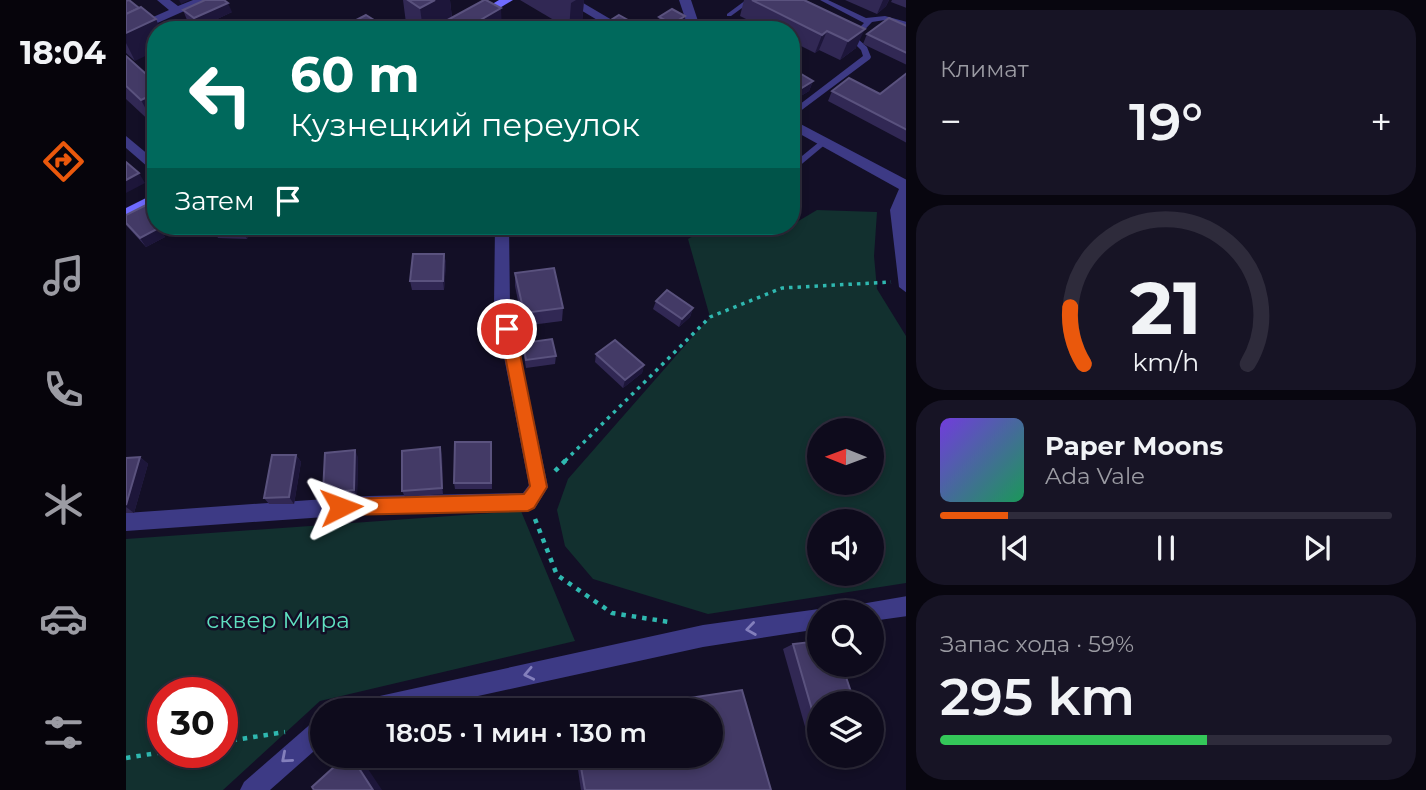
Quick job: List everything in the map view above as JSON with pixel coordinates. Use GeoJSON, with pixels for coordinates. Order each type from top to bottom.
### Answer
{"type":"FeatureCollection","features":[{"type":"Feature","properties":{"kind":"main road"},"geometry":{"type":"LineString","coordinates":[[470,21],[506,0]]}},
{"type":"Feature","properties":{"kind":"main road"},"geometry":{"type":"LineString","coordinates":[[126,215],[147,203]]}},
{"type":"Feature","properties":{"kind":"street"},"geometry":{"type":"LineString","coordinates":[[163,0],[177,11]]}},
{"type":"Feature","properties":{"kind":"street"},"geometry":{"type":"LineString","coordinates":[[154,21],[203,0]]}},
{"type":"Feature","properties":{"kind":"street"},"geometry":{"type":"LineString","coordinates":[[570,0],[607,21]]}},
{"type":"Feature","properties":{"kind":"street"},"geometry":{"type":"LineString","coordinates":[[685,0],[692,21]]}},
{"type":"Feature","properties":{"kind":"street"},"geometry":{"type":"LineString","coordinates":[[126,33],[147,24]]}},
{"type":"Feature","properties":{"kind":"street"},"geometry":{"type":"LineString","coordinates":[[800,128],[906,187],[897,210],[906,287]]}},
{"type":"Feature","properties":{"kind":"street"},"geometry":{"type":"LineString","coordinates":[[126,140],[147,160]]}},
{"type":"Feature","properties":{"kind":"street"},"geometry":{"type":"LineString","coordinates":[[126,522],[533,495],[502,306],[502,235]]}},
{"type":"Feature","properties":{"kind":"street"},"geometry":{"type":"LineString","coordinates":[[884,609],[906,606]]}},
{"type":"Feature","properties":{"kind":"street"},"geometry":{"type":"LineString","coordinates":[[421,698],[703,636],[807,621]]}},
{"type":"Feature","properties":{"kind":"street"},"geometry":{"type":"LineString","coordinates":[[252,790],[310,739]]}},
{"type":"Feature","properties":{"kind":"lane"},"geometry":{"type":"LineString","coordinates":[[729,15],[750,0]]}},
{"type":"Feature","properties":{"kind":"lane"},"geometry":{"type":"LineString","coordinates":[[823,0],[867,20],[885,18],[906,24]]}},
{"type":"Feature","properties":{"kind":"lane"},"geometry":{"type":"LineString","coordinates":[[800,108],[867,57],[864,49],[853,38],[869,24],[867,20]]}},
{"type":"Feature","properties":{"kind":"lane"},"geometry":{"type":"LineString","coordinates":[[800,162],[824,141]]}},
{"type":"Feature","properties":{"kind":"path"},"geometry":{"type":"LineString","coordinates":[[703,636],[674,623],[612,613],[557,575],[533,495],[710,317],[782,288],[840,283],[905,282]]}},
{"type":"Feature","properties":{"kind":"path"},"geometry":{"type":"LineString","coordinates":[[238,739],[297,730]]}},
{"type":"Feature","properties":{"kind":"path"},"geometry":{"type":"LineString","coordinates":[[126,758],[147,755]]}},
{"type":"Feature","properties":{"kind":"green space"},"geometry":{"type":"Polygon","coordinates":[[[817,210],[877,212],[874,256],[877,289],[906,336],[906,583],[708,614],[593,579],[565,546],[557,510],[568,479],[710,317],[688,239],[695,235],[800,235],[800,220],[817,210]]]}},
{"type":"Feature","properties":{"kind":"green space","name":"сквер Мира"},"geometry":{"type":"Polygon","coordinates":[[[521,511],[575,641],[333,698],[310,698],[310,710],[223,790],[126,790],[126,539],[521,511]]]}},
{"type":"Feature","properties":{"kind":"building"},"geometry":{"type":"Polygon","coordinates":[[[129,0],[139,8],[126,14],[126,1],[129,0]]]}},
{"type":"Feature","properties":{"kind":"building"},"geometry":{"type":"Polygon","coordinates":[[[205,0],[224,0],[228,3],[194,18],[183,10],[205,0]]]}},
{"type":"Feature","properties":{"kind":"building"},"geometry":{"type":"Polygon","coordinates":[[[408,0],[435,0],[420,8],[408,0]]]}},
{"type":"Feature","properties":{"kind":"building"},"geometry":{"type":"Polygon","coordinates":[[[484,0],[501,8],[479,21],[446,21],[484,0]]]}},
{"type":"Feature","properties":{"kind":"building"},"geometry":{"type":"Polygon","coordinates":[[[752,0],[804,0],[865,29],[848,41],[827,31],[822,35],[800,24],[800,21],[794,21],[752,0]]]}},
{"type":"Feature","properties":{"kind":"building"},"geometry":{"type":"Polygon","coordinates":[[[141,7],[156,19],[126,33],[126,14],[141,7]]]}},
{"type":"Feature","properties":{"kind":"building"},"geometry":{"type":"Polygon","coordinates":[[[672,9],[685,16],[677,21],[666,21],[659,17],[672,9]]]}},
{"type":"Feature","properties":{"kind":"building"},"geometry":{"type":"Polygon","coordinates":[[[366,15],[376,21],[354,21],[366,15]]]}},
{"type":"Feature","properties":{"kind":"building"},"geometry":{"type":"Polygon","coordinates":[[[619,15],[630,21],[609,21],[619,15]]]}},
{"type":"Feature","properties":{"kind":"building"},"geometry":{"type":"Polygon","coordinates":[[[889,18],[906,26],[906,53],[867,34],[889,18]]]}},
{"type":"Feature","properties":{"kind":"building"},"geometry":{"type":"Polygon","coordinates":[[[126,56],[147,75],[147,97],[141,100],[126,86],[126,56]]]}},
{"type":"Feature","properties":{"kind":"building"},"geometry":{"type":"Polygon","coordinates":[[[800,73],[813,81],[800,89],[800,73]]]}},
{"type":"Feature","properties":{"kind":"building"},"geometry":{"type":"Polygon","coordinates":[[[906,74],[906,129],[832,91],[849,78],[880,94],[906,74]]]}},
{"type":"Feature","properties":{"kind":"building"},"geometry":{"type":"Polygon","coordinates":[[[126,162],[139,173],[126,180],[126,162]]]}},
{"type":"Feature","properties":{"kind":"building"},"geometry":{"type":"Polygon","coordinates":[[[147,204],[147,234],[140,238],[126,223],[126,215],[147,204]]]}},
{"type":"Feature","properties":{"kind":"building"},"geometry":{"type":"Polygon","coordinates":[[[413,254],[444,254],[443,281],[410,281],[413,254]]]}},
{"type":"Feature","properties":{"kind":"building"},"geometry":{"type":"Polygon","coordinates":[[[554,268],[563,308],[524,313],[515,273],[554,268]]]}},
{"type":"Feature","properties":{"kind":"building"},"geometry":{"type":"Polygon","coordinates":[[[667,290],[693,308],[682,319],[656,301],[667,290]]]}},
{"type":"Feature","properties":{"kind":"building"},"geometry":{"type":"Polygon","coordinates":[[[552,339],[556,356],[526,360],[523,343],[552,339]]]}},
{"type":"Feature","properties":{"kind":"building"},"geometry":{"type":"Polygon","coordinates":[[[615,340],[644,365],[625,380],[596,354],[615,340]]]}},
{"type":"Feature","properties":{"kind":"building"},"geometry":{"type":"Polygon","coordinates":[[[455,442],[491,442],[491,483],[454,483],[455,442]]]}},
{"type":"Feature","properties":{"kind":"building"},"geometry":{"type":"Polygon","coordinates":[[[440,447],[442,488],[402,491],[402,451],[440,447]]]}},
{"type":"Feature","properties":{"kind":"building"},"geometry":{"type":"Polygon","coordinates":[[[355,450],[354,490],[323,493],[325,453],[355,450]]]}},
{"type":"Feature","properties":{"kind":"building"},"geometry":{"type":"Polygon","coordinates":[[[272,455],[296,455],[289,497],[264,498],[272,455]]]}},
{"type":"Feature","properties":{"kind":"building"},"geometry":{"type":"Polygon","coordinates":[[[140,457],[126,505],[126,458],[140,457]]]}},
{"type":"Feature","properties":{"kind":"building"},"geometry":{"type":"Polygon","coordinates":[[[807,642],[807,677],[846,677],[851,691],[807,692],[793,644],[807,642]]]}},
{"type":"Feature","properties":{"kind":"building"},"geometry":{"type":"Polygon","coordinates":[[[742,690],[771,790],[585,790],[581,768],[723,768],[723,698],[689,698],[742,690]]]}},
{"type":"Feature","properties":{"kind":"building"},"geometry":{"type":"Polygon","coordinates":[[[333,768],[359,768],[373,790],[314,790],[312,787],[333,768]]]}},
{"type":"Feature","properties":{"kind":"route"},"geometry":{"type":"LineString","coordinates":[[341,507],[528,502],[539,487],[507,329]]}}]}
